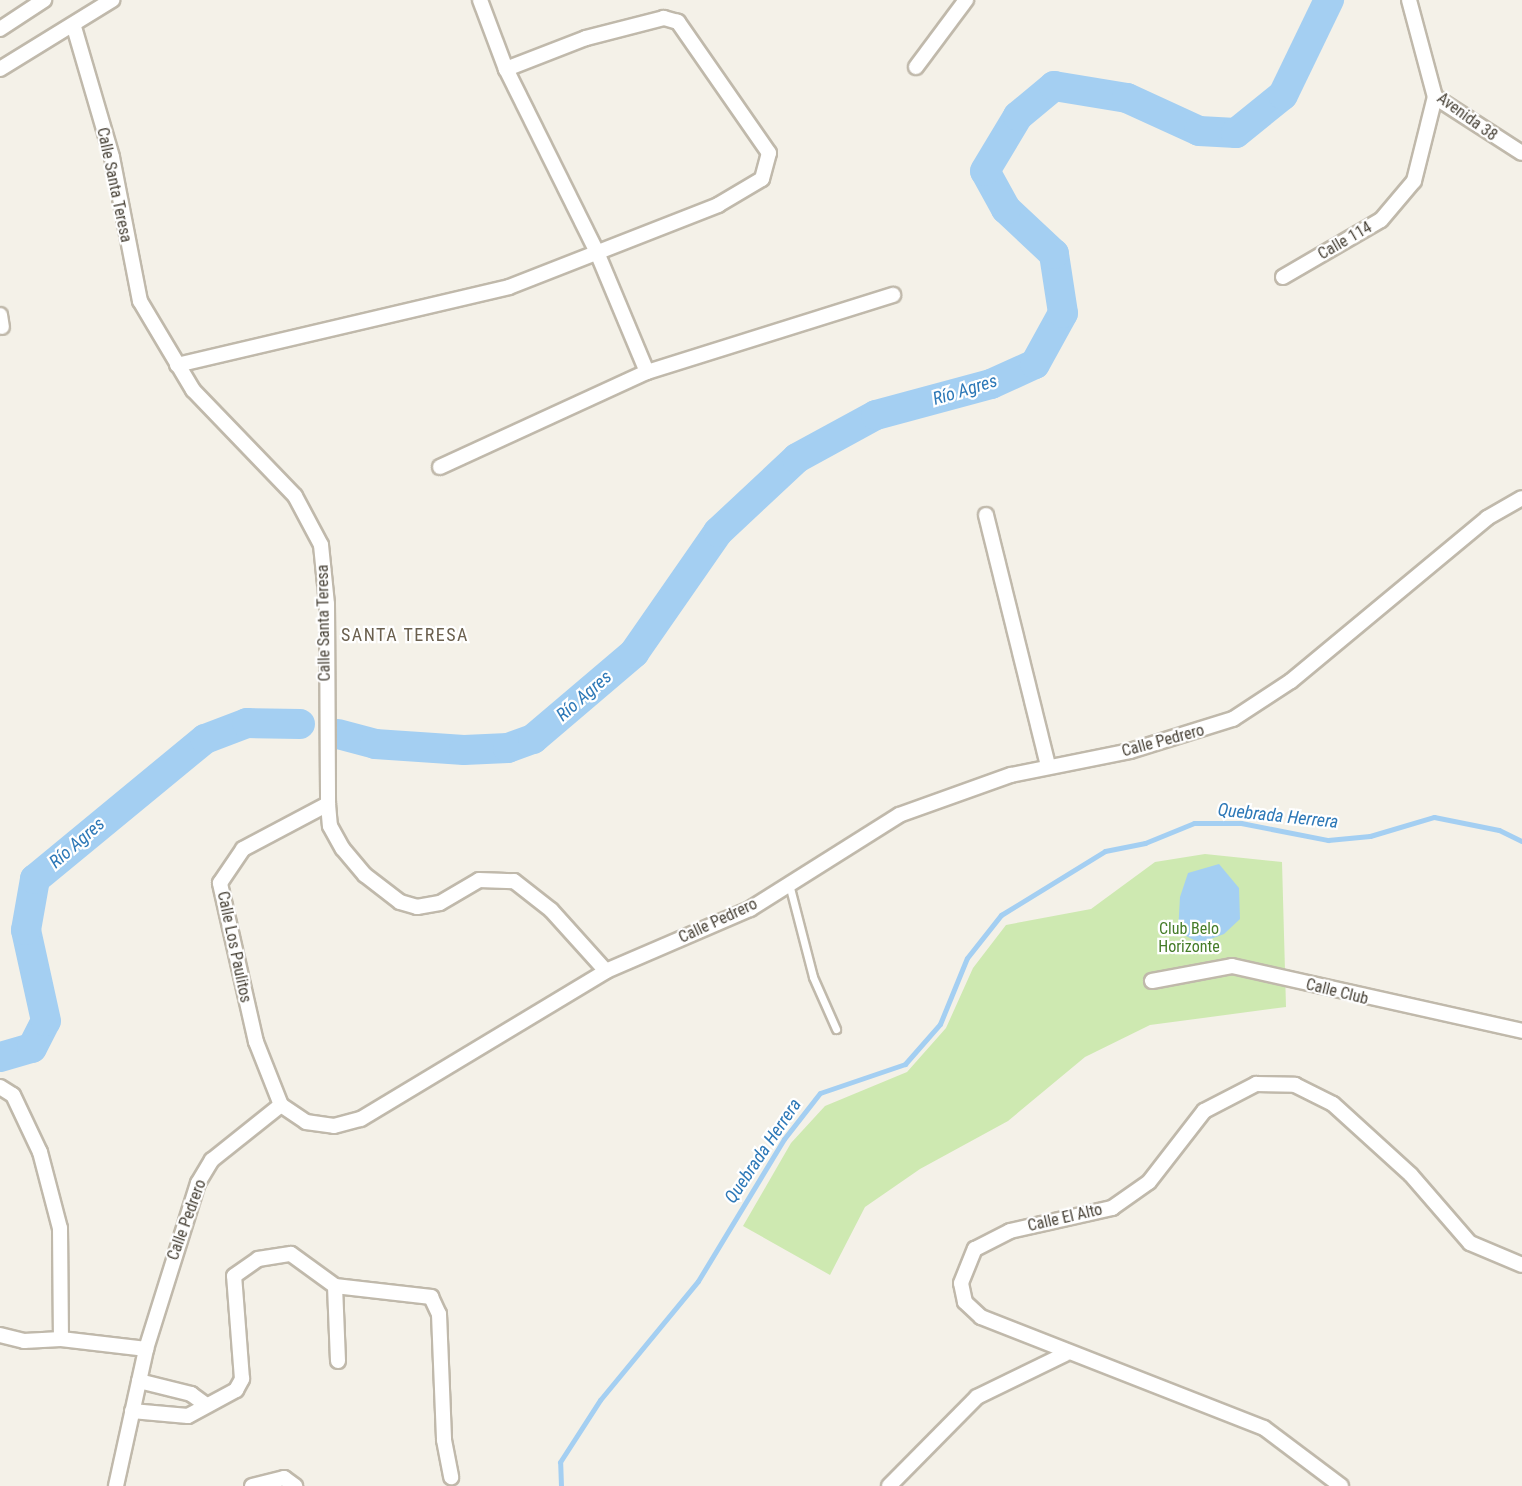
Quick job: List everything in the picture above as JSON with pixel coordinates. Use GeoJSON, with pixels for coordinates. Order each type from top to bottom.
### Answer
{"type":"FeatureCollection","features":[{"type":"Feature","properties":{"kind":"street"},"geometry":{"type":"LineString","coordinates":[[0,29],[44,0]]}},
{"type":"Feature","properties":{"kind":"street"},"geometry":{"type":"LineString","coordinates":[[0,69],[74,27],[112,0]]}},
{"type":"Feature","properties":{"kind":"street"},"geometry":{"type":"LineString","coordinates":[[480,0],[506,69],[596,250],[647,372]]}},
{"type":"Feature","properties":{"kind":"street"},"geometry":{"type":"LineString","coordinates":[[916,67],[966,0]]}},
{"type":"Feature","properties":{"kind":"street","name":"Avenida 38"},"geometry":{"type":"LineString","coordinates":[[1409,0],[1435,97],[1522,153]]}},
{"type":"Feature","properties":{"kind":"street"},"geometry":{"type":"LineString","coordinates":[[177,364],[509,287],[596,250],[718,205],[762,179],[769,153],[678,22],[664,18],[586,38],[506,69]]}},
{"type":"Feature","properties":{"kind":"street","name":"Calle Santa Teresa"},"geometry":{"type":"LineString","coordinates":[[74,27],[112,157],[140,301],[193,390],[295,496],[321,545],[327,604],[330,826],[343,849],[400,902],[427,907],[479,880],[514,881],[551,910],[606,971]]}},
{"type":"Feature","properties":{"kind":"street","name":"Calle 114"},"geometry":{"type":"LineString","coordinates":[[1283,276],[1381,220],[1414,182],[1435,97]]}},
{"type":"Feature","properties":{"kind":"street"},"geometry":{"type":"LineString","coordinates":[[440,466],[647,372],[893,295]]}},
{"type":"Feature","properties":{"kind":"street","name":"Calle Pedrero"},"geometry":{"type":"LineString","coordinates":[[116,1486],[146,1349],[198,1183],[212,1160],[281,1106],[306,1122],[334,1126],[361,1119],[606,971],[750,909],[899,815],[1048,766],[1130,751],[1233,719],[1291,681],[1487,518],[1522,498]]}},
{"type":"Feature","properties":{"kind":"street"},"geometry":{"type":"LineString","coordinates":[[986,515],[1048,766]]}},
{"type":"Feature","properties":{"kind":"street","name":"Calle Los Paulitos"},"geometry":{"type":"LineString","coordinates":[[281,1106],[256,1042],[220,883],[243,849],[328,804]]}},
{"type":"Feature","properties":{"kind":"street","name":"Calle Club"},"geometry":{"type":"LineString","coordinates":[[1152,981],[1232,966],[1522,1031]]}},
{"type":"Feature","properties":{"kind":"street","name":"Calle El Alto"},"geometry":{"type":"LineString","coordinates":[[1341,1486],[1264,1428],[1200,1399],[1065,1354],[981,1317],[965,1302],[961,1283],[975,1249],[1010,1231],[1112,1208],[1149,1182],[1204,1111],[1256,1084],[1295,1085],[1333,1104],[1411,1175],[1470,1243],[1522,1265]]}},
{"type":"Feature","properties":{"kind":"street"},"geometry":{"type":"LineString","coordinates":[[0,1087],[13,1095],[40,1152],[60,1228],[61,1339]]}},
{"type":"Feature","properties":{"kind":"street"},"geometry":{"type":"LineString","coordinates":[[132,1411],[188,1416],[236,1390],[242,1379],[232,1289],[239,1271],[272,1255],[291,1254],[335,1286],[423,1295],[437,1304],[444,1440],[451,1477]]}},
{"type":"Feature","properties":{"kind":"street"},"geometry":{"type":"LineString","coordinates":[[335,1286],[338,1361]]}},
{"type":"Feature","properties":{"kind":"street"},"geometry":{"type":"LineString","coordinates":[[0,1335],[24,1341],[61,1339],[146,1349]]}},
{"type":"Feature","properties":{"kind":"street"},"geometry":{"type":"LineString","coordinates":[[889,1486],[977,1397],[1065,1354]]}},
{"type":"Feature","properties":{"kind":"street"},"geometry":{"type":"LineString","coordinates":[[139,1381],[191,1394],[206,1405]]}},
{"type":"Feature","properties":{"kind":"street"},"geometry":{"type":"LineString","coordinates":[[252,1486],[284,1478],[295,1486]]}},
{"type":"Feature","properties":{"kind":"lane"},"geometry":{"type":"LineString","coordinates":[[789,884],[813,977],[836,1029]]}},
{"type":"Feature","properties":{"kind":"green space","name":"Club Belo Horizonte"},"geometry":{"type":"Polygon","coordinates":[[[1205,854],[1282,862],[1286,1007],[1150,1025],[1085,1057],[1008,1121],[920,1169],[865,1207],[830,1275],[743,1226],[791,1143],[825,1106],[907,1072],[946,1028],[973,968],[1006,925],[1091,909],[1155,862],[1205,854]]]}},
{"type":"Feature","properties":{"kind":"water","name":"Club Belo Horizonte"},"geometry":{"type":"Polygon","coordinates":[[[1219,864],[1239,888],[1240,919],[1224,934],[1200,943],[1178,932],[1180,897],[1188,873],[1219,864]]]}},
{"type":"Feature","properties":{"kind":"waterway","name":"Río Agres"},"geometry":{"type":"LineString","coordinates":[[338,734],[375,744],[464,750],[508,748],[533,739],[634,653],[718,532],[797,458],[876,415],[991,384],[1035,364],[1063,313],[1054,254],[1006,209],[985,171],[1018,116],[1054,86],[1127,98],[1199,131],[1236,133],[1283,95],[1329,0]]}},
{"type":"Feature","properties":{"kind":"waterway","name":"Río Agres"},"geometry":{"type":"LineString","coordinates":[[0,1057],[32,1048],[46,1021],[26,930],[35,879],[205,739],[247,723],[300,724]]}},
{"type":"Feature","properties":{"kind":"waterway","name":"Quebrada Herrera"},"geometry":{"type":"LineString","coordinates":[[561,1486],[560,1462],[600,1400],[698,1281],[784,1139],[820,1093],[905,1064],[940,1024],[967,958],[1001,915],[1105,851],[1145,843],[1194,823],[1241,823],[1328,840],[1370,836],[1434,817],[1499,830],[1522,841]]}},
{"type":"Feature","properties":{"kind":"district","name":"SANTA TERESA"},"geometry":{"type":"Point","coordinates":[405,635]}}]}
